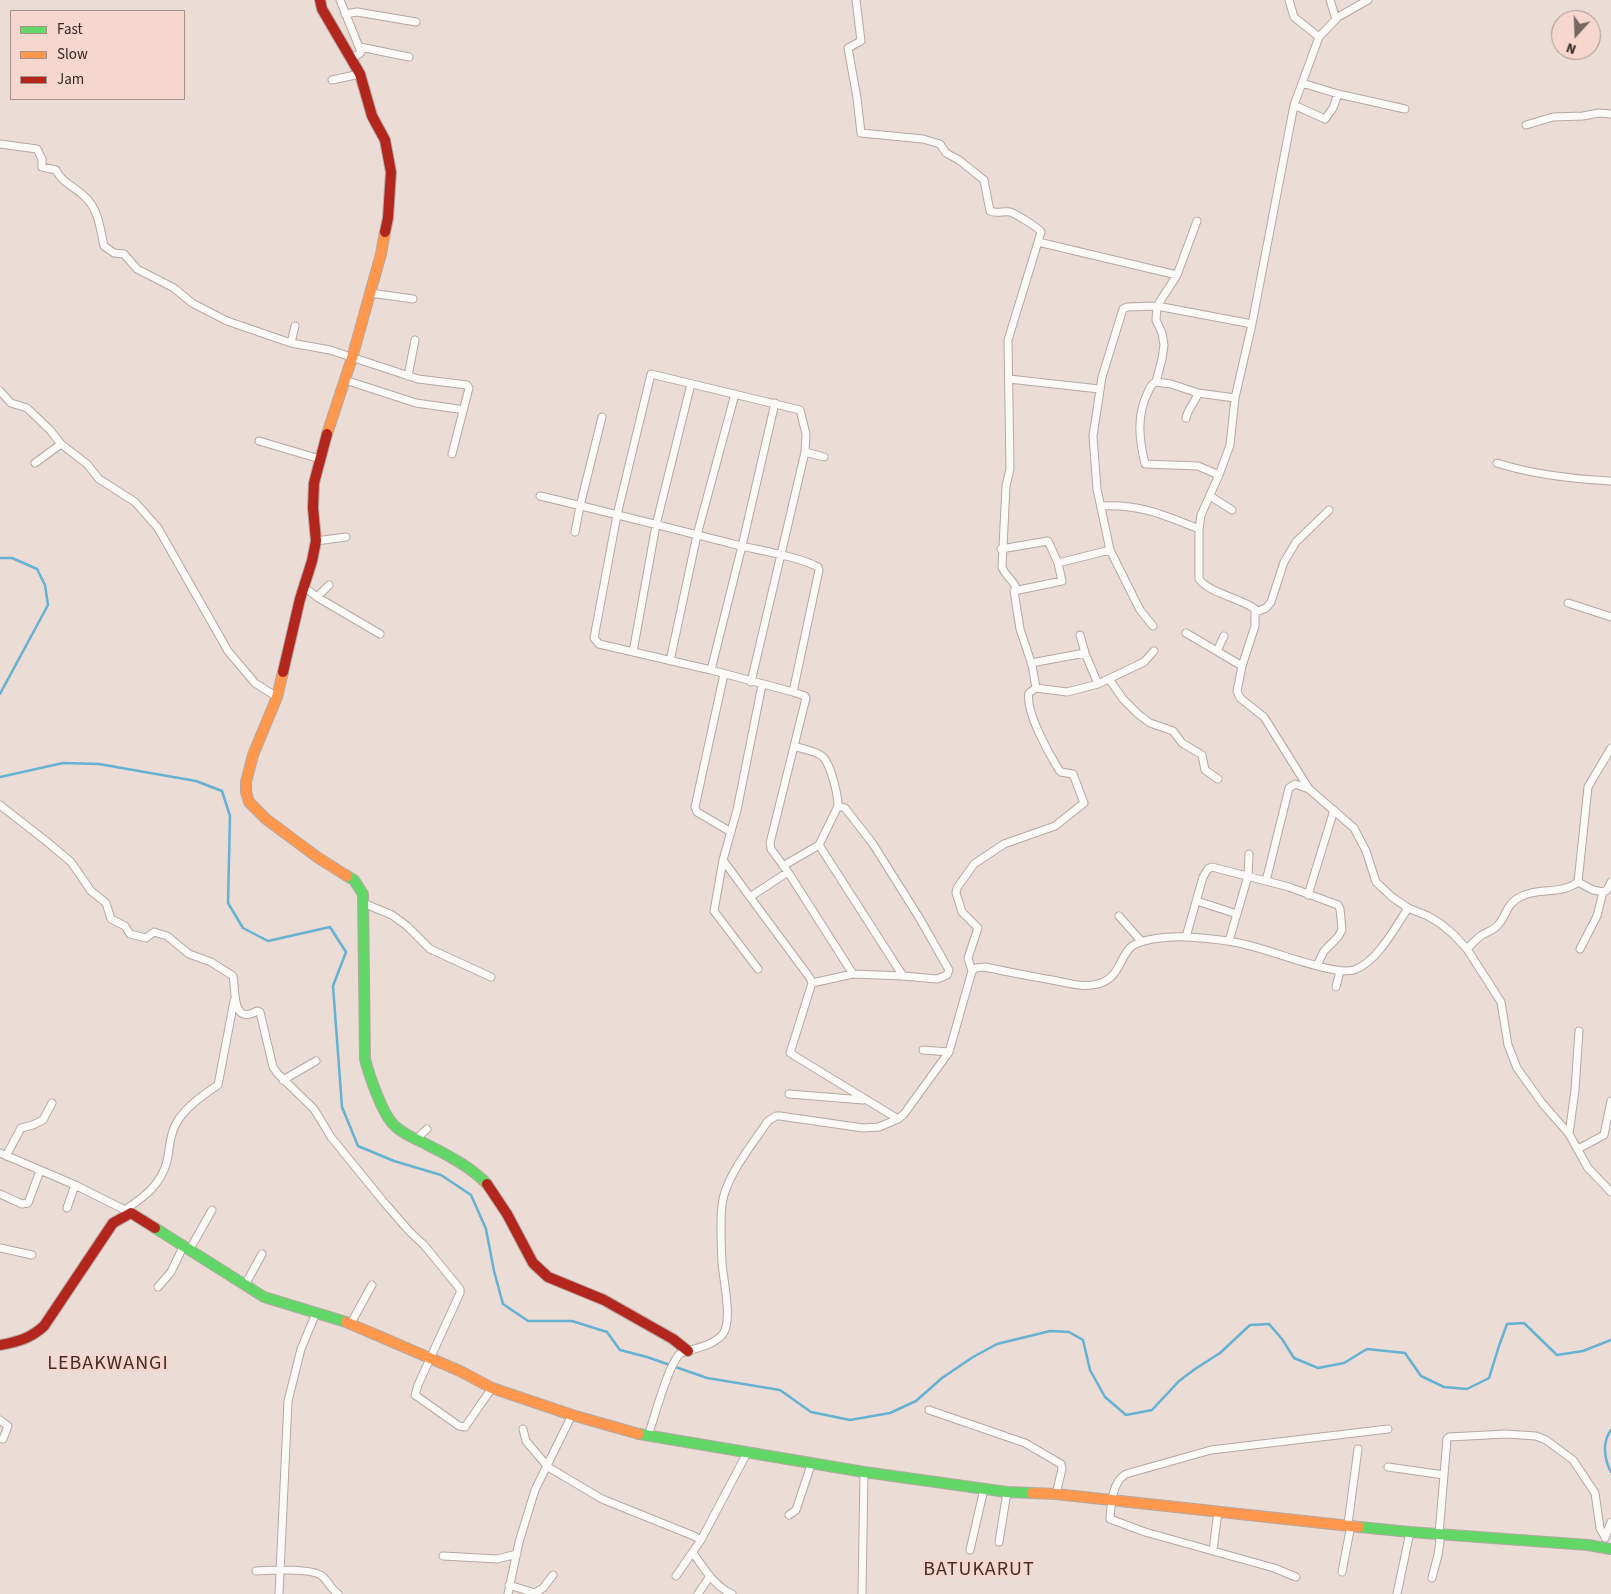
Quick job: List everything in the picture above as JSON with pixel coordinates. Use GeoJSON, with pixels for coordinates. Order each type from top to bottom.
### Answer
{"type":"FeatureCollection","features":[{"type":"Feature","properties":{"kind":"street"},"geometry":{"type":"LineString","coordinates":[[320,0],[322,9],[360,74],[372,116],[385,140],[391,172],[388,218],[352,358],[328,429],[314,483],[313,508],[316,541],[277,697],[252,755],[246,782],[246,792],[249,802],[266,819],[305,848],[354,880],[363,894],[367,1068],[387,1115],[394,1126],[462,1163],[478,1175],[489,1187],[507,1214],[533,1263],[548,1277],[604,1300],[673,1339],[688,1351]]}},
{"type":"Feature","properties":{"kind":"street"},"geometry":{"type":"LineString","coordinates":[[340,0],[361,52],[351,58]]}},
{"type":"Feature","properties":{"kind":"street"},"geometry":{"type":"LineString","coordinates":[[856,0],[861,41],[848,48],[857,98],[860,132],[923,139],[940,144],[946,153],[959,160],[984,180],[990,210],[1019,215],[1027,223],[1039,228],[1041,232],[1009,337],[1010,466],[1006,486],[1001,549],[1002,568],[1015,583],[1017,590]]}},
{"type":"Feature","properties":{"kind":"street"},"geometry":{"type":"LineString","coordinates":[[1289,0],[1294,17],[1319,37]]}},
{"type":"Feature","properties":{"kind":"street"},"geometry":{"type":"LineString","coordinates":[[1330,0],[1336,19]]}},
{"type":"Feature","properties":{"kind":"street"},"geometry":{"type":"LineString","coordinates":[[1368,0],[1336,19],[1319,37],[1294,105],[1252,324],[1235,398],[1230,445],[1201,515],[1198,529],[1198,569],[1200,582],[1255,609],[1253,646],[1242,666],[1237,691],[1240,698],[1264,717],[1309,789],[1354,828],[1366,851],[1376,882],[1392,897],[1408,908],[1428,916],[1441,924],[1467,948],[1501,1002],[1508,1045],[1517,1068],[1542,1103],[1569,1134],[1588,1168],[1611,1192]]}},
{"type":"Feature","properties":{"kind":"street"},"geometry":{"type":"LineString","coordinates":[[345,14],[357,12],[416,22]]}},
{"type":"Feature","properties":{"kind":"street"},"geometry":{"type":"LineString","coordinates":[[360,47],[408,58]]}},
{"type":"Feature","properties":{"kind":"street"},"geometry":{"type":"LineString","coordinates":[[332,80],[360,74]]}},
{"type":"Feature","properties":{"kind":"street"},"geometry":{"type":"LineString","coordinates":[[1302,83],[1338,94],[1405,109]]}},
{"type":"Feature","properties":{"kind":"street"},"geometry":{"type":"LineString","coordinates":[[1294,105],[1325,120],[1333,108],[1338,94]]}},
{"type":"Feature","properties":{"kind":"street"},"geometry":{"type":"LineString","coordinates":[[1526,125],[1555,117],[1599,113],[1611,114]]}},
{"type":"Feature","properties":{"kind":"street"},"geometry":{"type":"LineString","coordinates":[[0,144],[37,149],[42,159],[42,166],[56,170],[61,179],[85,196],[93,206],[101,225],[104,246],[115,253],[124,254],[137,270],[174,288],[192,303],[227,321],[291,343],[330,350],[418,379],[467,385],[452,454]]}},
{"type":"Feature","properties":{"kind":"street"},"geometry":{"type":"LineString","coordinates":[[1156,382],[1164,345],[1162,333],[1156,320],[1157,306],[1177,275],[1197,221]]}},
{"type":"Feature","properties":{"kind":"street"},"geometry":{"type":"LineString","coordinates":[[1038,242],[1177,275]]}},
{"type":"Feature","properties":{"kind":"street"},"geometry":{"type":"LineString","coordinates":[[370,293],[413,299]]}},
{"type":"Feature","properties":{"kind":"street"},"geometry":{"type":"LineString","coordinates":[[1153,626],[1140,610],[1110,550],[1097,489],[1093,436],[1099,389],[1123,309],[1126,307],[1157,306],[1252,324]]}},
{"type":"Feature","properties":{"kind":"street"},"geometry":{"type":"LineString","coordinates":[[291,343],[295,326]]}},
{"type":"Feature","properties":{"kind":"street"},"geometry":{"type":"LineString","coordinates":[[408,376],[414,340]]}},
{"type":"Feature","properties":{"kind":"street"},"geometry":{"type":"LineString","coordinates":[[751,682],[805,452],[806,434],[800,410],[651,374],[617,515],[594,638],[599,644],[711,670],[751,682],[805,696],[770,843],[771,849],[854,974]]}},
{"type":"Feature","properties":{"kind":"street"},"geometry":{"type":"LineString","coordinates":[[345,380],[416,403],[458,409]]}},
{"type":"Feature","properties":{"kind":"street"},"geometry":{"type":"LineString","coordinates":[[1009,380],[1099,389]]}},
{"type":"Feature","properties":{"kind":"street"},"geometry":{"type":"LineString","coordinates":[[1219,475],[1198,466],[1145,464],[1140,442],[1140,416],[1145,396],[1151,384],[1156,382],[1171,384],[1198,393],[1235,398]]}},
{"type":"Feature","properties":{"kind":"street"},"geometry":{"type":"LineString","coordinates":[[633,652],[656,525],[691,384]]}},
{"type":"Feature","properties":{"kind":"street"},"geometry":{"type":"LineString","coordinates":[[0,391],[11,403],[27,408],[50,430],[61,444],[87,464],[103,482],[135,502],[158,528],[228,651],[255,683],[277,697]]}},
{"type":"Feature","properties":{"kind":"street"},"geometry":{"type":"LineString","coordinates":[[1186,418],[1188,410],[1196,401],[1198,393]]}},
{"type":"Feature","properties":{"kind":"street"},"geometry":{"type":"LineString","coordinates":[[670,661],[697,535],[735,394]]}},
{"type":"Feature","properties":{"kind":"street"},"geometry":{"type":"LineString","coordinates":[[711,670],[775,403]]}},
{"type":"Feature","properties":{"kind":"street"},"geometry":{"type":"LineString","coordinates":[[575,532],[602,417]]}},
{"type":"Feature","properties":{"kind":"street"},"geometry":{"type":"LineString","coordinates":[[260,442],[320,459]]}},
{"type":"Feature","properties":{"kind":"street"},"geometry":{"type":"LineString","coordinates":[[35,463],[61,444]]}},
{"type":"Feature","properties":{"kind":"street"},"geometry":{"type":"LineString","coordinates":[[805,452],[824,457]]}},
{"type":"Feature","properties":{"kind":"street"},"geometry":{"type":"LineString","coordinates":[[1497,463],[1519,470],[1570,479],[1611,480]]}},
{"type":"Feature","properties":{"kind":"street"},"geometry":{"type":"LineString","coordinates":[[540,496],[780,555],[816,566],[819,570],[793,692]]}},
{"type":"Feature","properties":{"kind":"street"},"geometry":{"type":"LineString","coordinates":[[1210,496],[1232,510]]}},
{"type":"Feature","properties":{"kind":"street"},"geometry":{"type":"LineString","coordinates":[[1102,506],[1123,505],[1134,507],[1164,515],[1198,529]]}},
{"type":"Feature","properties":{"kind":"street"},"geometry":{"type":"LineString","coordinates":[[1256,612],[1266,608],[1271,602],[1284,562],[1296,542],[1328,510]]}},
{"type":"Feature","properties":{"kind":"street"},"geometry":{"type":"LineString","coordinates":[[316,541],[346,538]]}},
{"type":"Feature","properties":{"kind":"street"},"geometry":{"type":"LineString","coordinates":[[1001,549],[1048,541],[1058,563],[1062,582],[1014,591],[1020,629],[1031,663],[1036,688]]}},
{"type":"Feature","properties":{"kind":"street"},"geometry":{"type":"LineString","coordinates":[[1058,563],[1110,550]]}},
{"type":"Feature","properties":{"kind":"street"},"geometry":{"type":"LineString","coordinates":[[316,597],[329,585]]}},
{"type":"Feature","properties":{"kind":"street"},"geometry":{"type":"LineString","coordinates":[[304,587],[316,597],[380,634]]}},
{"type":"Feature","properties":{"kind":"street"},"geometry":{"type":"LineString","coordinates":[[1568,603],[1611,617]]}},
{"type":"Feature","properties":{"kind":"street"},"geometry":{"type":"LineString","coordinates":[[1186,633],[1242,666]]}},
{"type":"Feature","properties":{"kind":"street"},"geometry":{"type":"LineString","coordinates":[[1080,635],[1085,653],[1098,684]]}},
{"type":"Feature","properties":{"kind":"street"},"geometry":{"type":"LineString","coordinates":[[1217,651],[1224,636]]}},
{"type":"Feature","properties":{"kind":"street"},"geometry":{"type":"LineString","coordinates":[[648,1436],[674,1361],[679,1354],[715,1341],[722,1335],[726,1325],[727,1300],[721,1241],[722,1204],[726,1189],[734,1172],[768,1122],[776,1116],[780,1116],[863,1128],[879,1127],[898,1119],[909,1108],[949,1052],[971,968],[968,958],[977,926],[962,912],[956,891],[974,864],[1004,844],[1055,826],[1084,803],[1073,774],[1059,770],[1042,738],[1030,709],[1029,693],[1036,688],[1067,692],[1098,684],[1144,662],[1154,651]]}},
{"type":"Feature","properties":{"kind":"street"},"geometry":{"type":"LineString","coordinates":[[1031,663],[1085,653]]}},
{"type":"Feature","properties":{"kind":"street"},"geometry":{"type":"LineString","coordinates":[[724,674],[696,810],[731,832]]}},
{"type":"Feature","properties":{"kind":"street"},"geometry":{"type":"LineString","coordinates":[[1109,680],[1123,699],[1138,714],[1150,723],[1173,731],[1182,743],[1203,755],[1205,770],[1218,778]]}},
{"type":"Feature","properties":{"kind":"street"},"geometry":{"type":"LineString","coordinates":[[758,969],[714,911],[723,860],[731,832],[762,684]]}},
{"type":"Feature","properties":{"kind":"street"},"geometry":{"type":"LineString","coordinates":[[783,866],[819,845],[838,806],[838,798],[826,760],[821,755],[794,746]]}},
{"type":"Feature","properties":{"kind":"street"},"geometry":{"type":"LineString","coordinates":[[1578,882],[1588,787],[1611,748]]}},
{"type":"Feature","properties":{"kind":"street"},"geometry":{"type":"LineString","coordinates":[[1266,881],[1289,788],[1295,784],[1309,789]]}},
{"type":"Feature","properties":{"kind":"street"},"geometry":{"type":"LineString","coordinates":[[0,806],[71,862],[91,891],[106,903],[111,919],[125,926],[130,934],[146,938],[154,932],[167,936],[189,954],[211,962],[233,976],[235,987],[218,1085],[201,1098],[177,1122],[170,1139],[167,1162],[153,1190],[113,1223],[44,1326],[27,1340],[0,1345]]}},
{"type":"Feature","properties":{"kind":"street"},"geometry":{"type":"LineString","coordinates":[[812,983],[854,974],[936,979],[947,975],[949,970],[920,919],[873,844],[846,808],[838,806]]}},
{"type":"Feature","properties":{"kind":"street"},"geometry":{"type":"LineString","coordinates":[[1308,895],[1334,810]]}},
{"type":"Feature","properties":{"kind":"street"},"geometry":{"type":"LineString","coordinates":[[819,845],[903,976]]}},
{"type":"Feature","properties":{"kind":"street"},"geometry":{"type":"LineString","coordinates":[[1229,941],[1248,876],[1249,854]]}},
{"type":"Feature","properties":{"kind":"street"},"geometry":{"type":"LineString","coordinates":[[723,860],[812,983],[790,1054],[898,1119]]}},
{"type":"Feature","properties":{"kind":"street"},"geometry":{"type":"LineString","coordinates":[[1186,937],[1204,877],[1210,868],[1248,876],[1289,887],[1336,904],[1340,909],[1341,934],[1324,951],[1317,965]]}},
{"type":"Feature","properties":{"kind":"street"},"geometry":{"type":"LineString","coordinates":[[750,897],[788,872]]}},
{"type":"Feature","properties":{"kind":"street"},"geometry":{"type":"LineString","coordinates":[[1578,882],[1593,890],[1603,892]]}},
{"type":"Feature","properties":{"kind":"street"},"geometry":{"type":"LineString","coordinates":[[1467,948],[1499,924],[1506,910],[1521,896],[1540,891],[1566,889],[1578,882]]}},
{"type":"Feature","properties":{"kind":"street"},"geometry":{"type":"LineString","coordinates":[[1580,949],[1597,916],[1603,892],[1607,890],[1611,882]]}},
{"type":"Feature","properties":{"kind":"street"},"geometry":{"type":"LineString","coordinates":[[1197,901],[1236,914]]}},
{"type":"Feature","properties":{"kind":"street"},"geometry":{"type":"LineString","coordinates":[[363,903],[392,916],[415,932],[430,949],[490,977]]}},
{"type":"Feature","properties":{"kind":"street"},"geometry":{"type":"LineString","coordinates":[[971,968],[985,967],[1072,985],[1086,986],[1104,982],[1118,969],[1132,946],[1141,941],[1186,937],[1229,941],[1248,945],[1340,971],[1355,969],[1366,964],[1386,942],[1408,908]]}},
{"type":"Feature","properties":{"kind":"street"},"geometry":{"type":"LineString","coordinates":[[1119,916],[1141,941]]}},
{"type":"Feature","properties":{"kind":"street"},"geometry":{"type":"LineString","coordinates":[[1336,987],[1340,971]]}},
{"type":"Feature","properties":{"kind":"street"},"geometry":{"type":"LineString","coordinates":[[234,1001],[238,1010],[244,1014],[251,1015],[257,1011],[260,1012],[273,1067],[283,1080],[314,1109],[331,1137],[383,1201],[424,1245],[460,1289],[460,1293],[415,1395],[459,1426],[465,1427],[492,1388]]}},
{"type":"Feature","properties":{"kind":"street"},"geometry":{"type":"LineString","coordinates":[[1569,1134],[1575,1090],[1579,1031]]}},
{"type":"Feature","properties":{"kind":"street"},"geometry":{"type":"LineString","coordinates":[[923,1050],[949,1052]]}},
{"type":"Feature","properties":{"kind":"street"},"geometry":{"type":"LineString","coordinates":[[283,1080],[316,1061]]}},
{"type":"Feature","properties":{"kind":"street"},"geometry":{"type":"LineString","coordinates":[[789,1094],[866,1100]]}},
{"type":"Feature","properties":{"kind":"street"},"geometry":{"type":"LineString","coordinates":[[1578,1149],[1604,1135],[1611,1102]]}},
{"type":"Feature","properties":{"kind":"street"},"geometry":{"type":"LineString","coordinates":[[52,1104],[43,1120],[21,1128],[3,1154],[75,1185],[128,1211],[245,1285],[274,1301],[316,1313],[355,1317],[430,1358],[492,1388],[572,1415],[648,1436],[864,1472],[1007,1492],[1056,1494],[1350,1524],[1410,1532],[1439,1534],[1588,1546],[1608,1549],[1600,1528],[1596,1493],[1573,1460],[1546,1440],[1536,1436],[1506,1434],[1449,1437],[1447,1440],[1439,1534],[1438,1555],[1432,1578]]}},
{"type":"Feature","properties":{"kind":"street"},"geometry":{"type":"LineString","coordinates":[[416,1139],[427,1129]]}},
{"type":"Feature","properties":{"kind":"street"},"geometry":{"type":"LineString","coordinates":[[0,1194],[25,1204],[28,1203],[40,1171]]}},
{"type":"Feature","properties":{"kind":"street"},"geometry":{"type":"LineString","coordinates":[[67,1208],[75,1185]]}},
{"type":"Feature","properties":{"kind":"street"},"geometry":{"type":"LineString","coordinates":[[158,1287],[171,1272],[212,1210]]}},
{"type":"Feature","properties":{"kind":"street"},"geometry":{"type":"LineString","coordinates":[[0,1248],[32,1255]]}},
{"type":"Feature","properties":{"kind":"street"},"geometry":{"type":"LineString","coordinates":[[245,1285],[262,1254]]}},
{"type":"Feature","properties":{"kind":"street"},"geometry":{"type":"LineString","coordinates":[[355,1317],[372,1286]]}},
{"type":"Feature","properties":{"kind":"street"},"geometry":{"type":"LineString","coordinates":[[279,1594],[288,1401],[301,1349],[316,1313]]}},
{"type":"Feature","properties":{"kind":"street"},"geometry":{"type":"LineString","coordinates":[[929,1410],[1025,1443],[1061,1464],[1062,1469],[1056,1494]]}},
{"type":"Feature","properties":{"kind":"street"},"geometry":{"type":"LineString","coordinates":[[508,1594],[516,1554],[535,1490],[572,1415]]}},
{"type":"Feature","properties":{"kind":"street"},"geometry":{"type":"LineString","coordinates":[[0,1420],[8,1426],[3,1439]]}},
{"type":"Feature","properties":{"kind":"street"},"geometry":{"type":"LineString","coordinates":[[523,1429],[526,1441],[548,1467],[602,1500],[701,1540]]}},
{"type":"Feature","properties":{"kind":"street"},"geometry":{"type":"LineString","coordinates":[[1296,1578],[1274,1568],[1145,1532],[1110,1518],[1111,1501],[1119,1480],[1126,1474],[1211,1450],[1388,1429]]}},
{"type":"Feature","properties":{"kind":"street"},"geometry":{"type":"LineString","coordinates":[[1342,1572],[1350,1524],[1358,1449]]}},
{"type":"Feature","properties":{"kind":"street"},"geometry":{"type":"LineString","coordinates":[[676,1576],[701,1540],[748,1452]]}},
{"type":"Feature","properties":{"kind":"street"},"geometry":{"type":"LineString","coordinates":[[790,1515],[796,1510],[812,1462]]}},
{"type":"Feature","properties":{"kind":"street"},"geometry":{"type":"LineString","coordinates":[[1388,1468],[1444,1475]]}},
{"type":"Feature","properties":{"kind":"street"},"geometry":{"type":"LineString","coordinates":[[862,1594],[864,1472]]}},
{"type":"Feature","properties":{"kind":"street"},"geometry":{"type":"LineString","coordinates":[[970,1550],[984,1489]]}},
{"type":"Feature","properties":{"kind":"street"},"geometry":{"type":"LineString","coordinates":[[999,1542],[1007,1492]]}},
{"type":"Feature","properties":{"kind":"street"},"geometry":{"type":"LineString","coordinates":[[1213,1551],[1218,1511]]}},
{"type":"Feature","properties":{"kind":"street"},"geometry":{"type":"LineString","coordinates":[[1605,1537],[1611,1522]]}},
{"type":"Feature","properties":{"kind":"street"},"geometry":{"type":"LineString","coordinates":[[1397,1594],[1410,1532]]}},
{"type":"Feature","properties":{"kind":"street"},"geometry":{"type":"LineString","coordinates":[[692,1553],[721,1588],[732,1594]]}},
{"type":"Feature","properties":{"kind":"street"},"geometry":{"type":"LineString","coordinates":[[443,1556],[497,1558],[516,1554]]}},
{"type":"Feature","properties":{"kind":"street"},"geometry":{"type":"LineString","coordinates":[[256,1571],[312,1572],[322,1576],[338,1594]]}},
{"type":"Feature","properties":{"kind":"street"},"geometry":{"type":"LineString","coordinates":[[509,1585],[535,1593],[543,1588],[553,1575]]}},
{"type":"Feature","properties":{"kind":"street"},"geometry":{"type":"LineString","coordinates":[[698,1594],[710,1576]]}},
{"type":"Feature","properties":{"kind":"waterway"},"geometry":{"type":"LineString","coordinates":[[0,558],[12,558],[37,569],[45,585],[48,605],[0,694]]}},
{"type":"Feature","properties":{"kind":"waterway"},"geometry":{"type":"LineString","coordinates":[[0,777],[63,763],[99,764],[196,781],[222,791],[230,816],[228,903],[243,928],[268,941],[330,927],[346,952],[333,986],[342,1107],[358,1146],[394,1161],[441,1175],[471,1195],[486,1229],[503,1304],[528,1321],[572,1321],[607,1332],[620,1350],[647,1357],[707,1378],[780,1390],[811,1412],[850,1420],[890,1413],[916,1401],[942,1378],[973,1357],[997,1344],[1050,1331],[1069,1332],[1083,1340],[1090,1370],[1105,1397],[1126,1415],[1152,1410],[1179,1381],[1220,1353],[1250,1325],[1269,1324],[1282,1339],[1294,1358],[1318,1368],[1344,1363],[1367,1349],[1405,1353],[1421,1376],[1444,1387],[1467,1389],[1489,1378],[1507,1324],[1524,1323],[1557,1355],[1583,1351],[1611,1340]]}},
{"type":"Feature","properties":{"kind":"waterway"},"geometry":{"type":"LineString","coordinates":[[1611,1430],[1605,1445],[1607,1462],[1611,1472]]}},
{"type":"Feature","properties":{"kind":"traffic: fast"},"geometry":{"type":"LineString","coordinates":[[347,876],[354,880],[363,894],[365,1059],[381,1105],[390,1121],[401,1131],[456,1160],[487,1184]]}},
{"type":"Feature","properties":{"kind":"traffic: fast"},"geometry":{"type":"LineString","coordinates":[[155,1228],[264,1297],[346,1322]]}},
{"type":"Feature","properties":{"kind":"traffic: fast"},"geometry":{"type":"LineString","coordinates":[[639,1434],[864,1472],[1007,1492],[1032,1493]]}},
{"type":"Feature","properties":{"kind":"traffic: fast"},"geometry":{"type":"LineString","coordinates":[[1359,1527],[1588,1545],[1611,1549]]}},
{"type":"Feature","properties":{"kind":"traffic: slow"},"geometry":{"type":"LineString","coordinates":[[327,434],[352,358],[381,254],[385,232]]}},
{"type":"Feature","properties":{"kind":"traffic: slow"},"geometry":{"type":"LineString","coordinates":[[283,672],[277,697],[253,755],[246,782],[249,802],[266,819],[317,857],[347,876]]}},
{"type":"Feature","properties":{"kind":"traffic: slow"},"geometry":{"type":"LineString","coordinates":[[346,1322],[460,1371],[492,1388],[572,1415],[639,1434]]}},
{"type":"Feature","properties":{"kind":"traffic: slow"},"geometry":{"type":"LineString","coordinates":[[1032,1493],[1359,1527]]}},
{"type":"Feature","properties":{"kind":"traffic: jam"},"geometry":{"type":"LineString","coordinates":[[320,0],[322,9],[360,74],[372,116],[385,140],[391,172],[388,218],[385,232]]}},
{"type":"Feature","properties":{"kind":"traffic: jam"},"geometry":{"type":"LineString","coordinates":[[283,672],[316,541],[313,508],[314,483],[327,434]]}},
{"type":"Feature","properties":{"kind":"traffic: jam"},"geometry":{"type":"LineString","coordinates":[[487,1184],[507,1214],[533,1263],[548,1277],[604,1300],[673,1339],[688,1351]]}},
{"type":"Feature","properties":{"kind":"traffic: jam"},"geometry":{"type":"LineString","coordinates":[[0,1345],[24,1339],[44,1326],[113,1223],[131,1213],[155,1228]]}},
{"type":"Feature","properties":{"kind":"district","name":"LEBAKWANGI"},"geometry":{"type":"Point","coordinates":[108,1365]}},
{"type":"Feature","properties":{"kind":"district","name":"BATUKARUT"},"geometry":{"type":"Point","coordinates":[979,1571]}}]}
